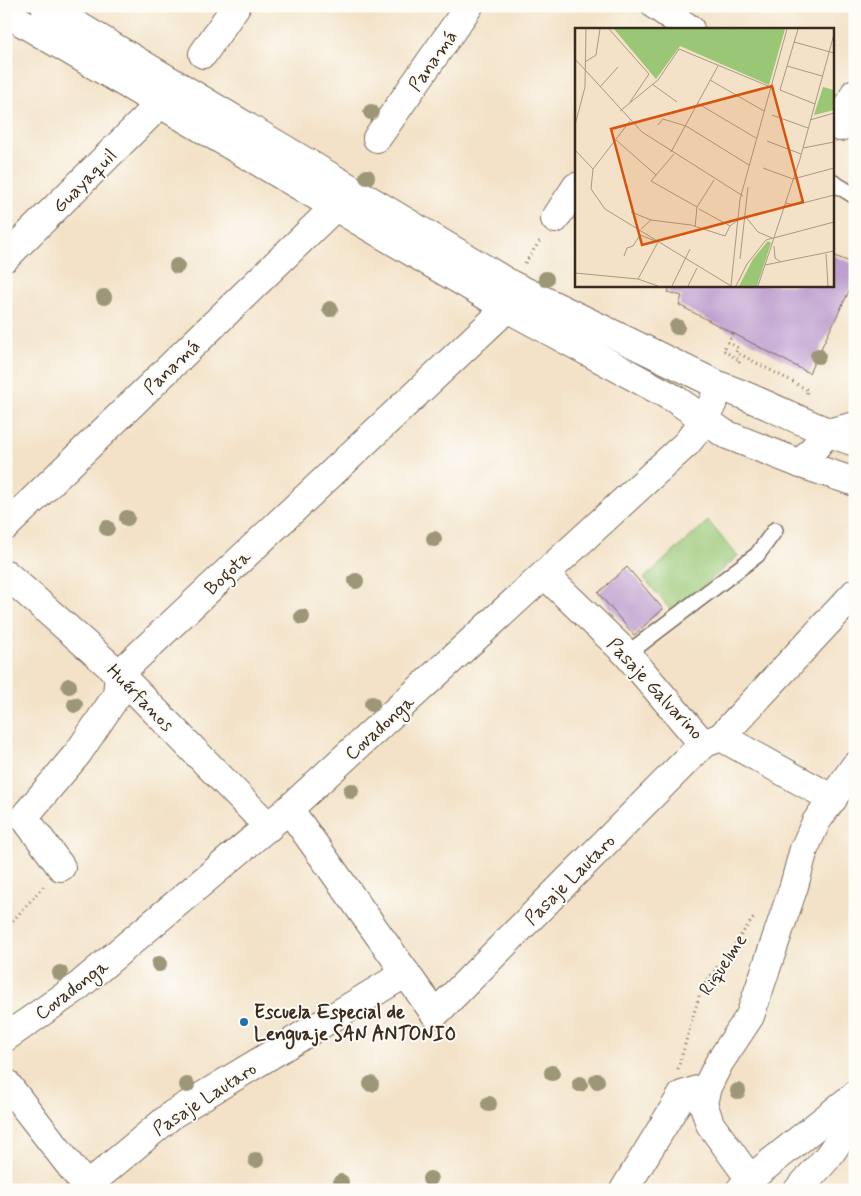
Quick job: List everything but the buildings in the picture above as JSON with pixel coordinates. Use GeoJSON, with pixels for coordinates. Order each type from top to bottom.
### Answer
{"type":"FeatureCollection","features":[{"type":"Feature","properties":{"kind":"street"},"geometry":{"type":"LineString","coordinates":[[45,6],[675,399],[725,434],[800,464],[855,482]]}},
{"type":"Feature","properties":{"kind":"street"},"geometry":{"type":"LineString","coordinates":[[203,54],[236,6]]}},
{"type":"Feature","properties":{"kind":"street","name":"Panamá"},"geometry":{"type":"LineString","coordinates":[[377,138],[469,6]]}},
{"type":"Feature","properties":{"kind":"street"},"geometry":{"type":"LineString","coordinates":[[656,6],[685,22]]}},
{"type":"Feature","properties":{"kind":"street"},"geometry":{"type":"LineString","coordinates":[[9,13],[336,206],[509,296],[720,386],[747,395],[827,433],[855,442]]}},
{"type":"Feature","properties":{"kind":"street"},"geometry":{"type":"LineString","coordinates":[[842,129],[855,93]]}},
{"type":"Feature","properties":{"kind":"street","name":"Guayaquil"},"geometry":{"type":"LineString","coordinates":[[6,256],[161,103]]}},
{"type":"Feature","properties":{"kind":"street"},"geometry":{"type":"LineString","coordinates":[[555,219],[575,189]]}},
{"type":"Feature","properties":{"kind":"street","name":"Panamá"},"geometry":{"type":"LineString","coordinates":[[6,526],[336,206]]}},
{"type":"Feature","properties":{"kind":"street","name":"Bogota"},"geometry":{"type":"LineString","coordinates":[[119,674],[509,296]]}},
{"type":"Feature","properties":{"kind":"street","name":"Covadonga"},"geometry":{"type":"LineString","coordinates":[[6,1037],[75,989],[279,818],[687,443],[705,420],[720,386]]}},
{"type":"Feature","properties":{"kind":"street"},"geometry":{"type":"LineString","coordinates":[[800,464],[827,433],[855,426]]}},
{"type":"Feature","properties":{"kind":"street","name":"Huérfanos"},"geometry":{"type":"LineString","coordinates":[[6,574],[279,818],[406,973],[435,1014]]}},
{"type":"Feature","properties":{"kind":"street","name":"Pasaje Galvarino"},"geometry":{"type":"LineString","coordinates":[[545,575],[712,740],[833,799]]}},
{"type":"Feature","properties":{"kind":"street","name":"Pasaje Lautaro"},"geometry":{"type":"LineString","coordinates":[[435,1014],[712,740],[855,593]]}},
{"type":"Feature","properties":{"kind":"street"},"geometry":{"type":"LineString","coordinates":[[61,867],[24,817],[78,753],[117,695],[119,674]]}},
{"type":"Feature","properties":{"kind":"street","name":"Riquelme"},"geometry":{"type":"LineString","coordinates":[[624,1190],[694,1091],[719,1063],[750,1016],[794,886],[804,849],[816,822],[855,766]]}},
{"type":"Feature","properties":{"kind":"street","name":"Pasaje Lautaro"},"geometry":{"type":"LineString","coordinates":[[88,1188],[173,1114],[406,973]]}},
{"type":"Feature","properties":{"kind":"street"},"geometry":{"type":"LineString","coordinates":[[6,1083],[88,1188]]}},
{"type":"Feature","properties":{"kind":"street","name":"Riquelme"},"geometry":{"type":"LineString","coordinates":[[694,1091],[703,1103],[710,1124],[745,1184],[855,1095]]}},
{"type":"Feature","properties":{"kind":"street"},"geometry":{"type":"LineString","coordinates":[[798,1190],[827,1158],[855,1118]]}},
{"type":"Feature","properties":{"kind":"lane"},"geometry":{"type":"LineString","coordinates":[[834,183],[855,196]]}},
{"type":"Feature","properties":{"kind":"lane"},"geometry":{"type":"LineString","coordinates":[[626,654],[757,555],[775,530]]}},
{"type":"Feature","properties":{"kind":"path"},"geometry":{"type":"LineString","coordinates":[[509,296],[555,219]]}},
{"type":"Feature","properties":{"kind":"path"},"geometry":{"type":"LineString","coordinates":[[728,342],[733,334]]}},
{"type":"Feature","properties":{"kind":"path"},"geometry":{"type":"LineString","coordinates":[[6,928],[61,867]]}},
{"type":"Feature","properties":{"kind":"path","name":"Riquelme"},"geometry":{"type":"LineString","coordinates":[[694,1091],[678,1068],[702,989],[758,911]]}},
{"type":"Feature","properties":{"kind":"green space"},"geometry":{"type":"Polygon","coordinates":[[[708,521],[738,556],[673,613],[644,578],[708,521]]]}},
{"type":"Feature","properties":{"kind":"place","name":"Escuela Especial de Lenguaje SAN ANTONIO"},"geometry":{"type":"Point","coordinates":[244,1022]}}]}
